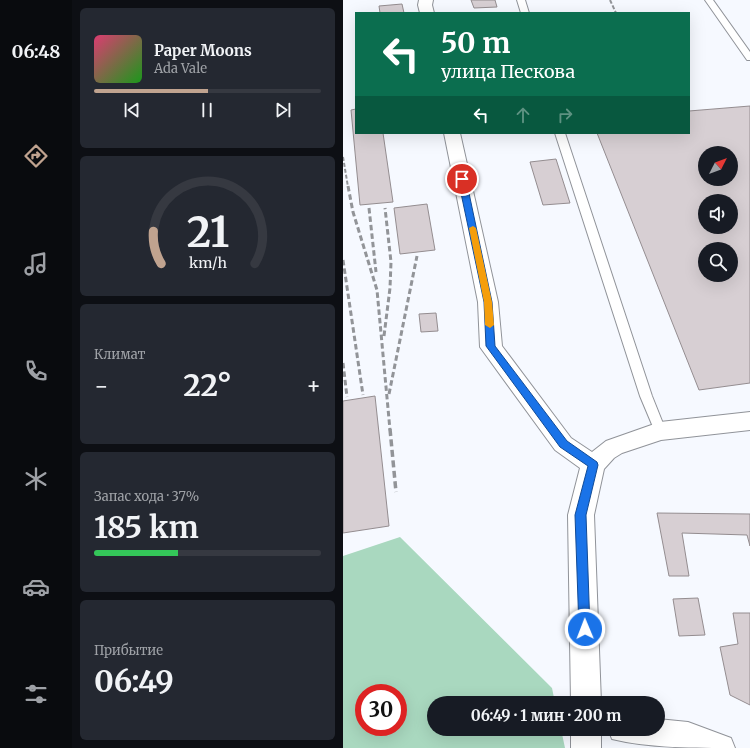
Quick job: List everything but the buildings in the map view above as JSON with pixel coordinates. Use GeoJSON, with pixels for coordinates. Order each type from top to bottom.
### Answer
{"type":"FeatureCollection","features":[{"type":"Feature","properties":{"kind":"street"},"geometry":{"type":"LineString","coordinates":[[426,0],[425,5],[427,12]]}},
{"type":"Feature","properties":{"kind":"street"},"geometry":{"type":"LineString","coordinates":[[452,134],[488,302],[491,346],[563,444],[593,465]]}},
{"type":"Feature","properties":{"kind":"street"},"geometry":{"type":"LineString","coordinates":[[586,696],[581,515],[593,465],[606,452],[614,447],[660,431],[750,421]]}},
{"type":"Feature","properties":{"kind":"street"},"geometry":{"type":"LineString","coordinates":[[665,734],[688,737],[720,748]]}},
{"type":"Feature","properties":{"kind":"street"},"geometry":{"type":"LineString","coordinates":[[586,736],[586,748]]}},
{"type":"Feature","properties":{"kind":"lane"},"geometry":{"type":"LineString","coordinates":[[521,0],[525,12]]}},
{"type":"Feature","properties":{"kind":"lane"},"geometry":{"type":"LineString","coordinates":[[709,0],[750,58]]}},
{"type":"Feature","properties":{"kind":"lane"},"geometry":{"type":"LineString","coordinates":[[561,134],[646,396],[660,431]]}},
{"type":"Feature","properties":{"kind":"green space"},"geometry":{"type":"Polygon","coordinates":[[[400,537],[552,688],[554,696],[427,696],[427,736],[562,736],[565,748],[343,748],[343,556],[400,537]]]}},
{"type":"Feature","properties":{"kind":"railway"},"geometry":{"type":"LineString","coordinates":[[610,0],[616,12]]}},
{"type":"Feature","properties":{"kind":"railway"},"geometry":{"type":"LineString","coordinates":[[343,157],[348,187]]}},
{"type":"Feature","properties":{"kind":"railway"},"geometry":{"type":"LineString","coordinates":[[348,186],[353,212],[377,290],[390,430]]}},
{"type":"Feature","properties":{"kind":"railway"},"geometry":{"type":"LineString","coordinates":[[369,208],[376,272]]}},
{"type":"Feature","properties":{"kind":"railway"},"geometry":{"type":"LineString","coordinates":[[384,336],[390,288],[391,262],[385,208]]}},
{"type":"Feature","properties":{"kind":"railway"},"geometry":{"type":"LineString","coordinates":[[389,394],[417,256]]}},
{"type":"Feature","properties":{"kind":"railway"},"geometry":{"type":"LineString","coordinates":[[343,260],[363,395]]}},
{"type":"Feature","properties":{"kind":"railway"},"geometry":{"type":"LineString","coordinates":[[343,363],[347,397]]}},
{"type":"Feature","properties":{"kind":"railway"},"geometry":{"type":"LineString","coordinates":[[390,429],[396,492]]}},
{"type":"Feature","properties":{"kind":"slow traffic"},"geometry":{"type":"LineString","coordinates":[[473,228],[488,302],[490,325]]}},
{"type":"Feature","properties":{"kind":"route"},"geometry":{"type":"LineString","coordinates":[[462,179],[488,302],[491,346],[563,444],[593,465],[581,515],[585,629]]}}]}
